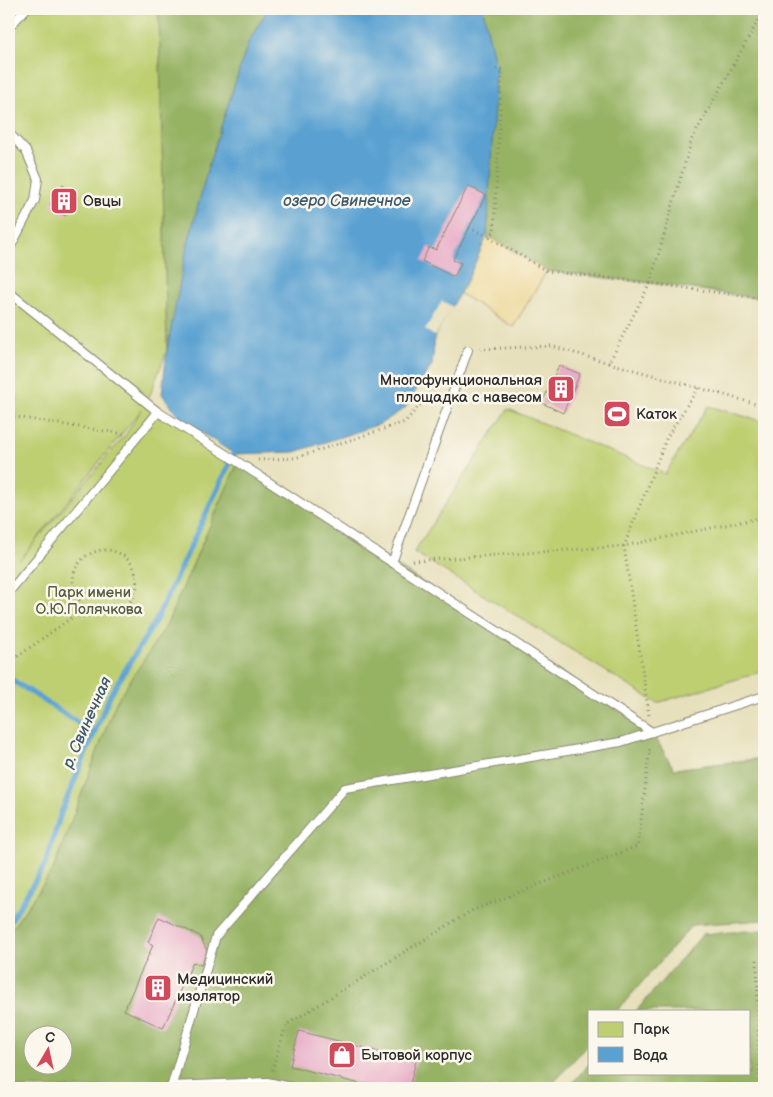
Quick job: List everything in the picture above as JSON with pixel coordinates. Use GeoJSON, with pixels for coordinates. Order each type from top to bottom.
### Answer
{"type":"FeatureCollection","features":[{"type":"Feature","properties":{"kind":"lane"},"geometry":{"type":"LineString","coordinates":[[9,27],[26,9]]}},
{"type":"Feature","properties":{"kind":"lane"},"geometry":{"type":"LineString","coordinates":[[9,133],[26,150],[38,179],[35,200],[9,250]]}},
{"type":"Feature","properties":{"kind":"lane"},"geometry":{"type":"LineString","coordinates":[[9,292],[158,412],[238,462],[652,732]]}},
{"type":"Feature","properties":{"kind":"lane"},"geometry":{"type":"LineString","coordinates":[[392,563],[468,350]]}},
{"type":"Feature","properties":{"kind":"lane"},"geometry":{"type":"LineString","coordinates":[[9,592],[158,412]]}},
{"type":"Feature","properties":{"kind":"lane"},"geometry":{"type":"LineString","coordinates":[[296,1088],[268,1082],[170,1088],[216,936],[345,788],[622,742],[764,696]]}},
{"type":"Feature","properties":{"kind":"path"},"geometry":{"type":"LineString","coordinates":[[609,363],[650,283],[692,139],[764,10]]}},
{"type":"Feature","properties":{"kind":"path"},"geometry":{"type":"LineString","coordinates":[[487,236],[494,232],[502,69],[496,69]]}},
{"type":"Feature","properties":{"kind":"path"},"geometry":{"type":"LineString","coordinates":[[469,228],[487,236],[548,271],[764,298]]}},
{"type":"Feature","properties":{"kind":"path"},"geometry":{"type":"LineString","coordinates":[[468,350],[551,346],[764,406]]}},
{"type":"Feature","properties":{"kind":"path"},"geometry":{"type":"LineString","coordinates":[[238,462],[295,458],[405,422],[450,372]]}},
{"type":"Feature","properties":{"kind":"path"},"geometry":{"type":"LineString","coordinates":[[268,1082],[286,1025],[471,911],[638,846],[652,732],[624,546],[667,438],[698,388]]}},
{"type":"Feature","properties":{"kind":"path"},"geometry":{"type":"LineString","coordinates":[[9,416],[138,436]]}},
{"type":"Feature","properties":{"kind":"path"},"geometry":{"type":"LineString","coordinates":[[392,563],[624,546],[764,517]]}},
{"type":"Feature","properties":{"kind":"path"},"geometry":{"type":"LineString","coordinates":[[105,550],[121,553],[135,569],[138,579],[137,590],[132,600],[125,608],[110,614],[94,613],[85,608],[78,600],[73,584],[75,568],[90,553],[105,550]]}},
{"type":"Feature","properties":{"kind":"path"},"geometry":{"type":"LineString","coordinates":[[9,652],[17,657],[85,608]]}},
{"type":"Feature","properties":{"kind":"path"},"geometry":{"type":"LineString","coordinates":[[757,960],[760,1088]]}},
{"type":"Feature","properties":{"kind":"path"},"geometry":{"type":"LineString","coordinates":[[758,979],[764,981]]}},
{"type":"Feature","properties":{"kind":"green space","name":"Парк имени О.Ю.Полячкова"},"geometry":{"type":"Polygon","coordinates":[[[9,9],[150,9],[159,15],[167,350],[147,403],[238,462],[165,628],[116,702],[53,870],[9,933],[9,9]],[[142,409],[19,561],[126,434],[142,409]]]}},
{"type":"Feature","properties":{"kind":"green space"},"geometry":{"type":"Polygon","coordinates":[[[150,9],[268,9],[248,43],[209,164],[186,251],[167,350],[159,15],[150,9]]]}},
{"type":"Feature","properties":{"kind":"green space"},"geometry":{"type":"Polygon","coordinates":[[[483,9],[764,9],[764,299],[547,271],[487,236],[492,52],[483,9]]]}},
{"type":"Feature","properties":{"kind":"green space"},"geometry":{"type":"Polygon","coordinates":[[[708,406],[764,422],[764,671],[657,703],[414,552],[508,409],[665,474],[708,406]]]}},
{"type":"Feature","properties":{"kind":"green space"},"geometry":{"type":"Polygon","coordinates":[[[238,462],[652,732],[674,769],[764,758],[764,920],[692,925],[618,1010],[588,1010],[588,1044],[549,1088],[9,1088],[9,933],[53,870],[116,702],[165,628],[238,462]]]}},
{"type":"Feature","properties":{"kind":"green space"},"geometry":{"type":"Polygon","coordinates":[[[764,930],[764,1088],[568,1088],[588,1065],[588,1074],[750,1074],[750,1010],[637,1010],[703,934],[764,930]]]}},
{"type":"Feature","properties":{"kind":"sand"},"geometry":{"type":"Polygon","coordinates":[[[487,236],[547,271],[513,327],[459,293],[487,236]]]}},
{"type":"Feature","properties":{"kind":"water","name":"озеро Свинечное"},"geometry":{"type":"Polygon","coordinates":[[[268,9],[483,9],[496,69],[487,236],[468,279],[435,336],[432,365],[405,408],[380,424],[295,452],[234,454],[180,418],[162,394],[167,350],[186,251],[209,164],[248,43],[268,9]]]}},
{"type":"Feature","properties":{"kind":"pier"},"geometry":{"type":"Polygon","coordinates":[[[442,301],[453,307],[435,336],[425,330],[442,301]]]}},
{"type":"Feature","properties":{"kind":"building","name":"Овцы"},"geometry":{"type":"Polygon","coordinates":[[[63,185],[78,198],[65,216],[50,204],[63,185]]]}},
{"type":"Feature","properties":{"kind":"building"},"geometry":{"type":"Polygon","coordinates":[[[468,186],[486,195],[453,260],[461,263],[454,277],[422,261],[429,247],[436,250],[468,186]]]}},
{"type":"Feature","properties":{"kind":"building","name":"Многофункциональная площадка с навесом"},"geometry":{"type":"Polygon","coordinates":[[[559,365],[580,374],[563,413],[542,403],[559,365]]]}},
{"type":"Feature","properties":{"kind":"building","name":"Медицинский изолятор"},"geometry":{"type":"Polygon","coordinates":[[[159,917],[200,936],[207,951],[201,965],[193,962],[163,1028],[124,1010],[153,945],[148,942],[159,917]]]}},
{"type":"Feature","properties":{"kind":"building","name":"Бытовой корпус"},"geometry":{"type":"Polygon","coordinates":[[[299,1031],[416,1061],[409,1088],[376,1088],[290,1066],[299,1031]]]}},
{"type":"Feature","properties":{"kind":"waterway","name":"р. Свинечная"},"geometry":{"type":"LineString","coordinates":[[9,923],[45,865],[61,813],[110,695],[156,620],[234,454]]}},
{"type":"Feature","properties":{"kind":"waterway"},"geometry":{"type":"LineString","coordinates":[[9,678],[94,733]]}},
{"type":"Feature","properties":{"kind":"place","name":"Овцы"},"geometry":{"type":"Point","coordinates":[64,201]}},
{"type":"Feature","properties":{"kind":"place","name":"Многофункциональная площадка с навесом"},"geometry":{"type":"Point","coordinates":[561,389]}},
{"type":"Feature","properties":{"kind":"place","name":"Каток"},"geometry":{"type":"Point","coordinates":[617,414]}},
{"type":"Feature","properties":{"kind":"place","name":"Медицинский изолятор"},"geometry":{"type":"Point","coordinates":[158,988]}},
{"type":"Feature","properties":{"kind":"place","name":"Бытовой корпус"},"geometry":{"type":"Point","coordinates":[342,1055]}}]}
